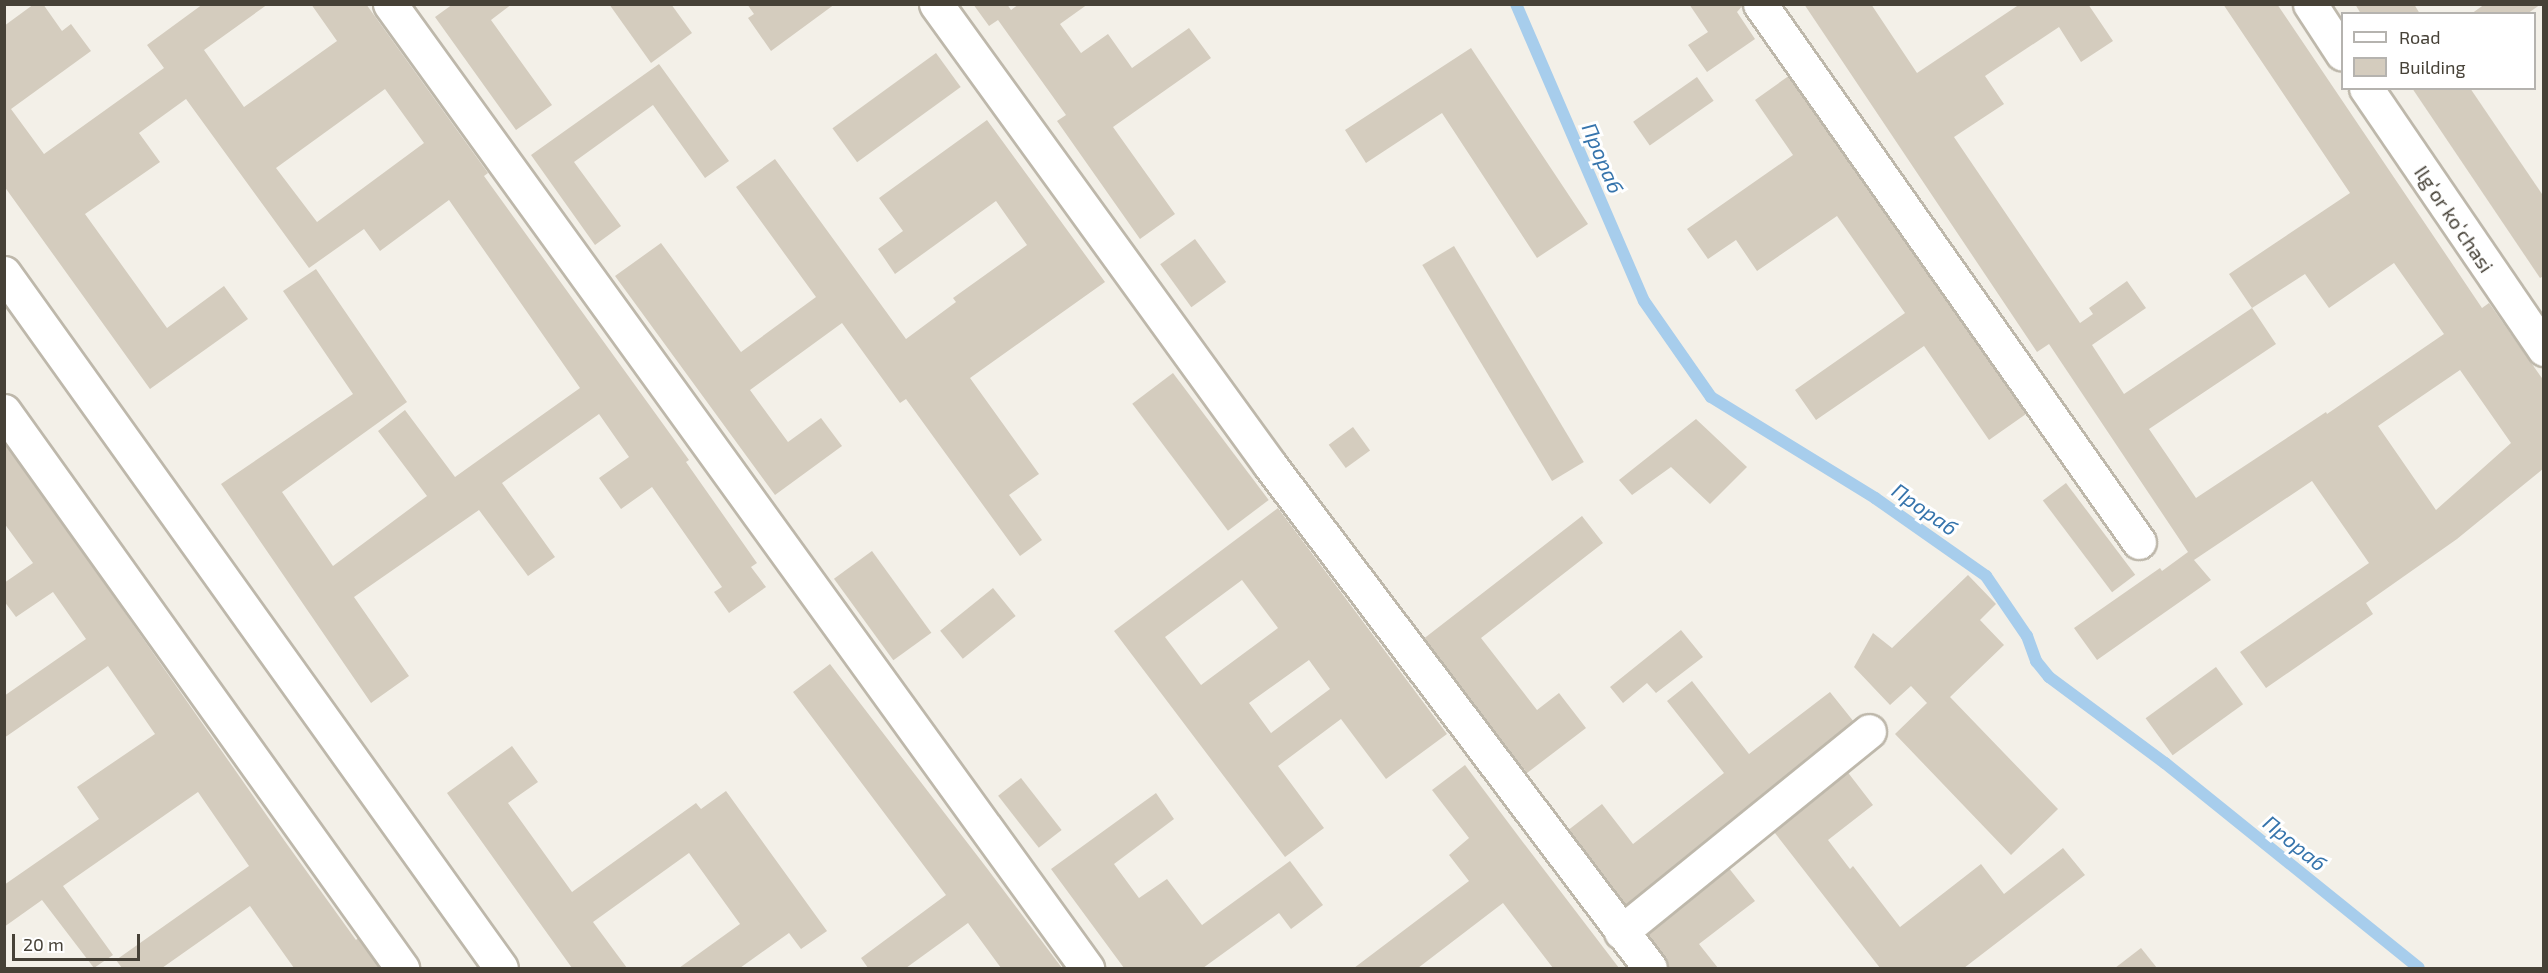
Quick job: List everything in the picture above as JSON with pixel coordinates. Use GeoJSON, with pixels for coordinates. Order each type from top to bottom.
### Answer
{"type":"FeatureCollection","features":[{"type":"Feature","properties":{"kind":"street"},"geometry":{"type":"LineString","coordinates":[[390,4],[1087,969]]}},
{"type":"Feature","properties":{"kind":"street"},"geometry":{"type":"LineString","coordinates":[[936,4],[1270,465],[1650,969]]}},
{"type":"Feature","properties":{"kind":"street"},"geometry":{"type":"LineString","coordinates":[[1760,4],[2139,542]]}},
{"type":"Feature","properties":{"kind":"street"},"geometry":{"type":"LineString","coordinates":[[2310,4],[2341,50]]}},
{"type":"Feature","properties":{"kind":"street","name":"Ilgʻor koʻchasi"},"geometry":{"type":"LineString","coordinates":[[2367,90],[2544,349]]}},
{"type":"Feature","properties":{"kind":"street"},"geometry":{"type":"LineString","coordinates":[[4,273],[501,969]]}},
{"type":"Feature","properties":{"kind":"street"},"geometry":{"type":"LineString","coordinates":[[4,411],[402,969]]}},
{"type":"Feature","properties":{"kind":"street"},"geometry":{"type":"LineString","coordinates":[[1621,932],[1869,731]]}},
{"type":"Feature","properties":{"kind":"building"},"geometry":{"type":"Polygon","coordinates":[[[34,4],[43,4],[62,31],[71,24],[91,51],[11,109],[44,154],[164,68],[147,45],[203,4],[268,4],[204,50],[244,107],[337,41],[311,4],[366,4],[488,173],[484,176],[689,460],[686,462],[757,563],[751,567],[766,587],[729,613],[714,592],[722,587],[652,487],[621,509],[599,478],[629,457],[599,414],[502,483],[555,557],[528,576],[479,510],[354,597],[409,676],[371,703],[221,484],[353,394],[283,291],[316,269],[407,402],[282,492],[333,566],[427,496],[378,431],[405,410],[455,477],[580,388],[449,200],[380,251],[364,229],[309,268],[186,99],[139,133],[160,162],[85,214],[167,328],[224,286],[248,319],[150,389],[4,186],[4,26],[34,4]],[[385,89],[276,168],[317,222],[424,143],[385,89]]]}},
{"type":"Feature","properties":{"kind":"building"},"geometry":{"type":"Polygon","coordinates":[[[453,4],[512,4],[491,20],[552,105],[516,130],[435,17],[453,4]]]}},
{"type":"Feature","properties":{"kind":"building"},"geometry":{"type":"Polygon","coordinates":[[[609,4],[671,4],[692,33],[651,63],[609,4]]]}},
{"type":"Feature","properties":{"kind":"building"},"geometry":{"type":"Polygon","coordinates":[[[747,4],[835,4],[771,51],[748,18],[754,14],[747,4]]]}},
{"type":"Feature","properties":{"kind":"building"},"geometry":{"type":"Polygon","coordinates":[[[973,4],[1007,4],[1011,10],[1019,4],[1088,4],[1060,24],[1081,53],[1108,34],[1132,68],[1189,28],[1211,58],[1113,127],[1175,214],[1140,239],[1057,121],[1066,115],[998,20],[989,26],[973,4]]]}},
{"type":"Feature","properties":{"kind":"building"},"geometry":{"type":"Polygon","coordinates":[[[1689,4],[1744,4],[1737,12],[1755,39],[1707,72],[1688,45],[1708,32],[1689,4]]]}},
{"type":"Feature","properties":{"kind":"building"},"geometry":{"type":"Polygon","coordinates":[[[1804,4],[1871,4],[1917,73],[2020,4],[2088,4],[2113,41],[2081,62],[2059,27],[1985,76],[2004,104],[1954,137],[2080,323],[2093,314],[2089,308],[2127,281],[2146,308],[2092,345],[2124,394],[2252,308],[2229,274],[2350,193],[2223,4],[2277,4],[2482,308],[2489,303],[2544,381],[2544,468],[2457,539],[2366,603],[2373,614],[2266,688],[2240,652],[2369,563],[2312,481],[2194,560],[2211,580],[2097,660],[2074,628],[2160,568],[2162,571],[2188,552],[2049,344],[2037,352],[1804,4]],[[2394,263],[2329,308],[2305,274],[2252,308],[2276,344],[2149,429],[2196,498],[2326,412],[2327,414],[2444,334],[2394,263]],[[2460,370],[2378,426],[2436,510],[2511,443],[2460,370]]]}},
{"type":"Feature","properties":{"kind":"building"},"geometry":{"type":"Polygon","coordinates":[[[2355,4],[2414,4],[2419,12],[2360,12],[2355,4]]]}},
{"type":"Feature","properties":{"kind":"building"},"geometry":{"type":"Polygon","coordinates":[[[2485,4],[2541,4],[2530,12],[2474,12],[2485,4]]]}},
{"type":"Feature","properties":{"kind":"building"},"geometry":{"type":"Polygon","coordinates":[[[1471,48],[1588,224],[1537,258],[1442,113],[1366,163],[1345,130],[1471,48]]]}},
{"type":"Feature","properties":{"kind":"building"},"geometry":{"type":"Polygon","coordinates":[[[936,53],[961,87],[857,162],[832,128],[936,53]]]}},
{"type":"Feature","properties":{"kind":"building"},"geometry":{"type":"Polygon","coordinates":[[[659,64],[729,161],[705,178],[653,105],[574,162],[621,226],[595,245],[531,155],[659,64]]]}},
{"type":"Feature","properties":{"kind":"building"},"geometry":{"type":"Polygon","coordinates":[[[1790,75],[2026,414],[1989,440],[1924,346],[1816,420],[1795,390],[1905,313],[1837,216],[1757,271],[1736,240],[1708,259],[1687,229],[1793,155],[1755,100],[1790,75]]]}},
{"type":"Feature","properties":{"kind":"building"},"geometry":{"type":"Polygon","coordinates":[[[1697,77],[1714,101],[1650,145],[1633,122],[1697,77]]]}},
{"type":"Feature","properties":{"kind":"building"},"geometry":{"type":"Polygon","coordinates":[[[2413,90],[2471,90],[2544,197],[2544,276],[2540,278],[2413,90]]]}},
{"type":"Feature","properties":{"kind":"building"},"geometry":{"type":"Polygon","coordinates":[[[987,120],[1105,282],[970,378],[1039,474],[1009,495],[1042,540],[1020,556],[906,399],[900,403],[842,323],[750,390],[788,442],[821,418],[842,446],[775,495],[615,276],[661,243],[741,352],[816,297],[736,187],[775,159],[906,339],[956,302],[953,298],[1027,245],[996,201],[895,274],[878,249],[903,231],[879,198],[987,120]]]}},
{"type":"Feature","properties":{"kind":"building"},"geometry":{"type":"Polygon","coordinates":[[[1195,239],[1226,282],[1191,307],[1160,264],[1195,239]]]}},
{"type":"Feature","properties":{"kind":"building"},"geometry":{"type":"Polygon","coordinates":[[[1454,246],[1584,462],[1552,481],[1422,265],[1454,246]]]}},
{"type":"Feature","properties":{"kind":"building"},"geometry":{"type":"Polygon","coordinates":[[[1173,373],[1269,500],[1228,531],[1132,404],[1173,373]]]}},
{"type":"Feature","properties":{"kind":"building"},"geometry":{"type":"Polygon","coordinates":[[[1696,419],[1747,467],[1710,504],[1671,467],[1632,495],[1619,480],[1696,419]]]}},
{"type":"Feature","properties":{"kind":"building"},"geometry":{"type":"Polygon","coordinates":[[[1353,427],[1370,450],[1346,468],[1329,445],[1353,427]]]}},
{"type":"Feature","properties":{"kind":"building"},"geometry":{"type":"Polygon","coordinates":[[[4,440],[284,840],[356,940],[360,936],[384,968],[294,968],[250,906],[162,968],[122,968],[116,960],[249,866],[198,792],[63,886],[113,955],[94,968],[42,900],[4,927],[4,885],[99,819],[77,787],[155,734],[108,666],[4,738],[4,696],[86,639],[53,592],[16,617],[4,601],[4,583],[33,563],[4,523],[4,440]]]}},
{"type":"Feature","properties":{"kind":"building"},"geometry":{"type":"Polygon","coordinates":[[[2066,483],[2135,575],[2112,592],[2043,500],[2066,483]]]}},
{"type":"Feature","properties":{"kind":"building"},"geometry":{"type":"Polygon","coordinates":[[[1278,508],[1447,734],[1386,779],[1341,719],[1278,766],[1324,828],[1285,857],[1114,631],[1278,508]],[[1242,580],[1165,637],[1201,685],[1278,628],[1242,580]],[[1309,660],[1249,703],[1271,733],[1330,689],[1309,660]]]}},
{"type":"Feature","properties":{"kind":"building"},"geometry":{"type":"Polygon","coordinates":[[[1582,516],[1603,543],[1481,638],[1537,710],[1559,693],[1586,728],[1527,773],[1422,640],[1582,516]]]}},
{"type":"Feature","properties":{"kind":"building"},"geometry":{"type":"Polygon","coordinates":[[[872,551],[931,633],[893,660],[834,579],[872,551]]]}},
{"type":"Feature","properties":{"kind":"building"},"geometry":{"type":"Polygon","coordinates":[[[1968,575],[1996,604],[1980,620],[2004,645],[1950,697],[2058,809],[2011,855],[1895,734],[1927,703],[1911,686],[1890,705],[1854,667],[1873,633],[1892,648],[1968,575]]]}},
{"type":"Feature","properties":{"kind":"building"},"geometry":{"type":"Polygon","coordinates":[[[993,588],[1016,616],[963,659],[940,631],[993,588]]]}},
{"type":"Feature","properties":{"kind":"building"},"geometry":{"type":"Polygon","coordinates":[[[1681,630],[1703,657],[1656,693],[1647,683],[1623,703],[1610,687],[1681,630]]]}},
{"type":"Feature","properties":{"kind":"building"},"geometry":{"type":"Polygon","coordinates":[[[830,664],[1062,968],[1001,968],[968,923],[906,968],[868,968],[861,958],[946,895],[793,692],[830,664]]]}},
{"type":"Feature","properties":{"kind":"building"},"geometry":{"type":"Polygon","coordinates":[[[2216,667],[2243,704],[2173,755],[2146,718],[2216,667]]]}},
{"type":"Feature","properties":{"kind":"building"},"geometry":{"type":"Polygon","coordinates":[[[1692,681],[1749,754],[1830,692],[1858,727],[1626,907],[1567,831],[1602,804],[1633,844],[1724,773],[1667,701],[1692,681]]]}},
{"type":"Feature","properties":{"kind":"building"},"geometry":{"type":"Polygon","coordinates":[[[512,746],[538,782],[508,803],[572,892],[696,803],[701,809],[726,791],[827,931],[801,949],[789,933],[740,968],[679,968],[740,924],[689,853],[593,922],[627,968],[572,968],[447,793],[512,746]]]}},
{"type":"Feature","properties":{"kind":"building"},"geometry":{"type":"Polygon","coordinates":[[[1465,765],[1619,968],[1553,968],[1503,903],[1418,968],[1354,968],[1469,881],[1449,855],[1469,838],[1432,790],[1465,765]]]}},
{"type":"Feature","properties":{"kind":"building"},"geometry":{"type":"Polygon","coordinates":[[[1846,770],[1873,805],[1828,840],[1850,869],[1853,866],[1900,927],[1981,864],[2004,894],[2063,848],[2085,875],[1964,968],[1880,968],[1771,828],[1846,770]]]}},
{"type":"Feature","properties":{"kind":"building"},"geometry":{"type":"Polygon","coordinates":[[[1021,778],[1062,830],[1039,848],[998,796],[1021,778]]]}},
{"type":"Feature","properties":{"kind":"building"},"geometry":{"type":"Polygon","coordinates":[[[1156,793],[1174,819],[1114,864],[1139,898],[1167,879],[1202,925],[1290,861],[1323,905],[1291,929],[1279,913],[1203,968],[1124,968],[1051,869],[1156,793]]]}},
{"type":"Feature","properties":{"kind":"building"},"geometry":{"type":"Polygon","coordinates":[[[1724,862],[1755,901],[1699,944],[1718,968],[1666,968],[1636,931],[1724,862]]]}},
{"type":"Feature","properties":{"kind":"building"},"geometry":{"type":"Polygon","coordinates":[[[2141,948],[2157,968],[2115,968],[2141,948]]]}},
{"type":"Feature","properties":{"kind":"waterway","name":"Прораб"},"geometry":{"type":"LineString","coordinates":[[1516,4],[1644,301],[1711,397],[1875,498],[1986,576],[2027,636],[2036,661],[2049,677],[2165,763],[2419,968]]}}]}
